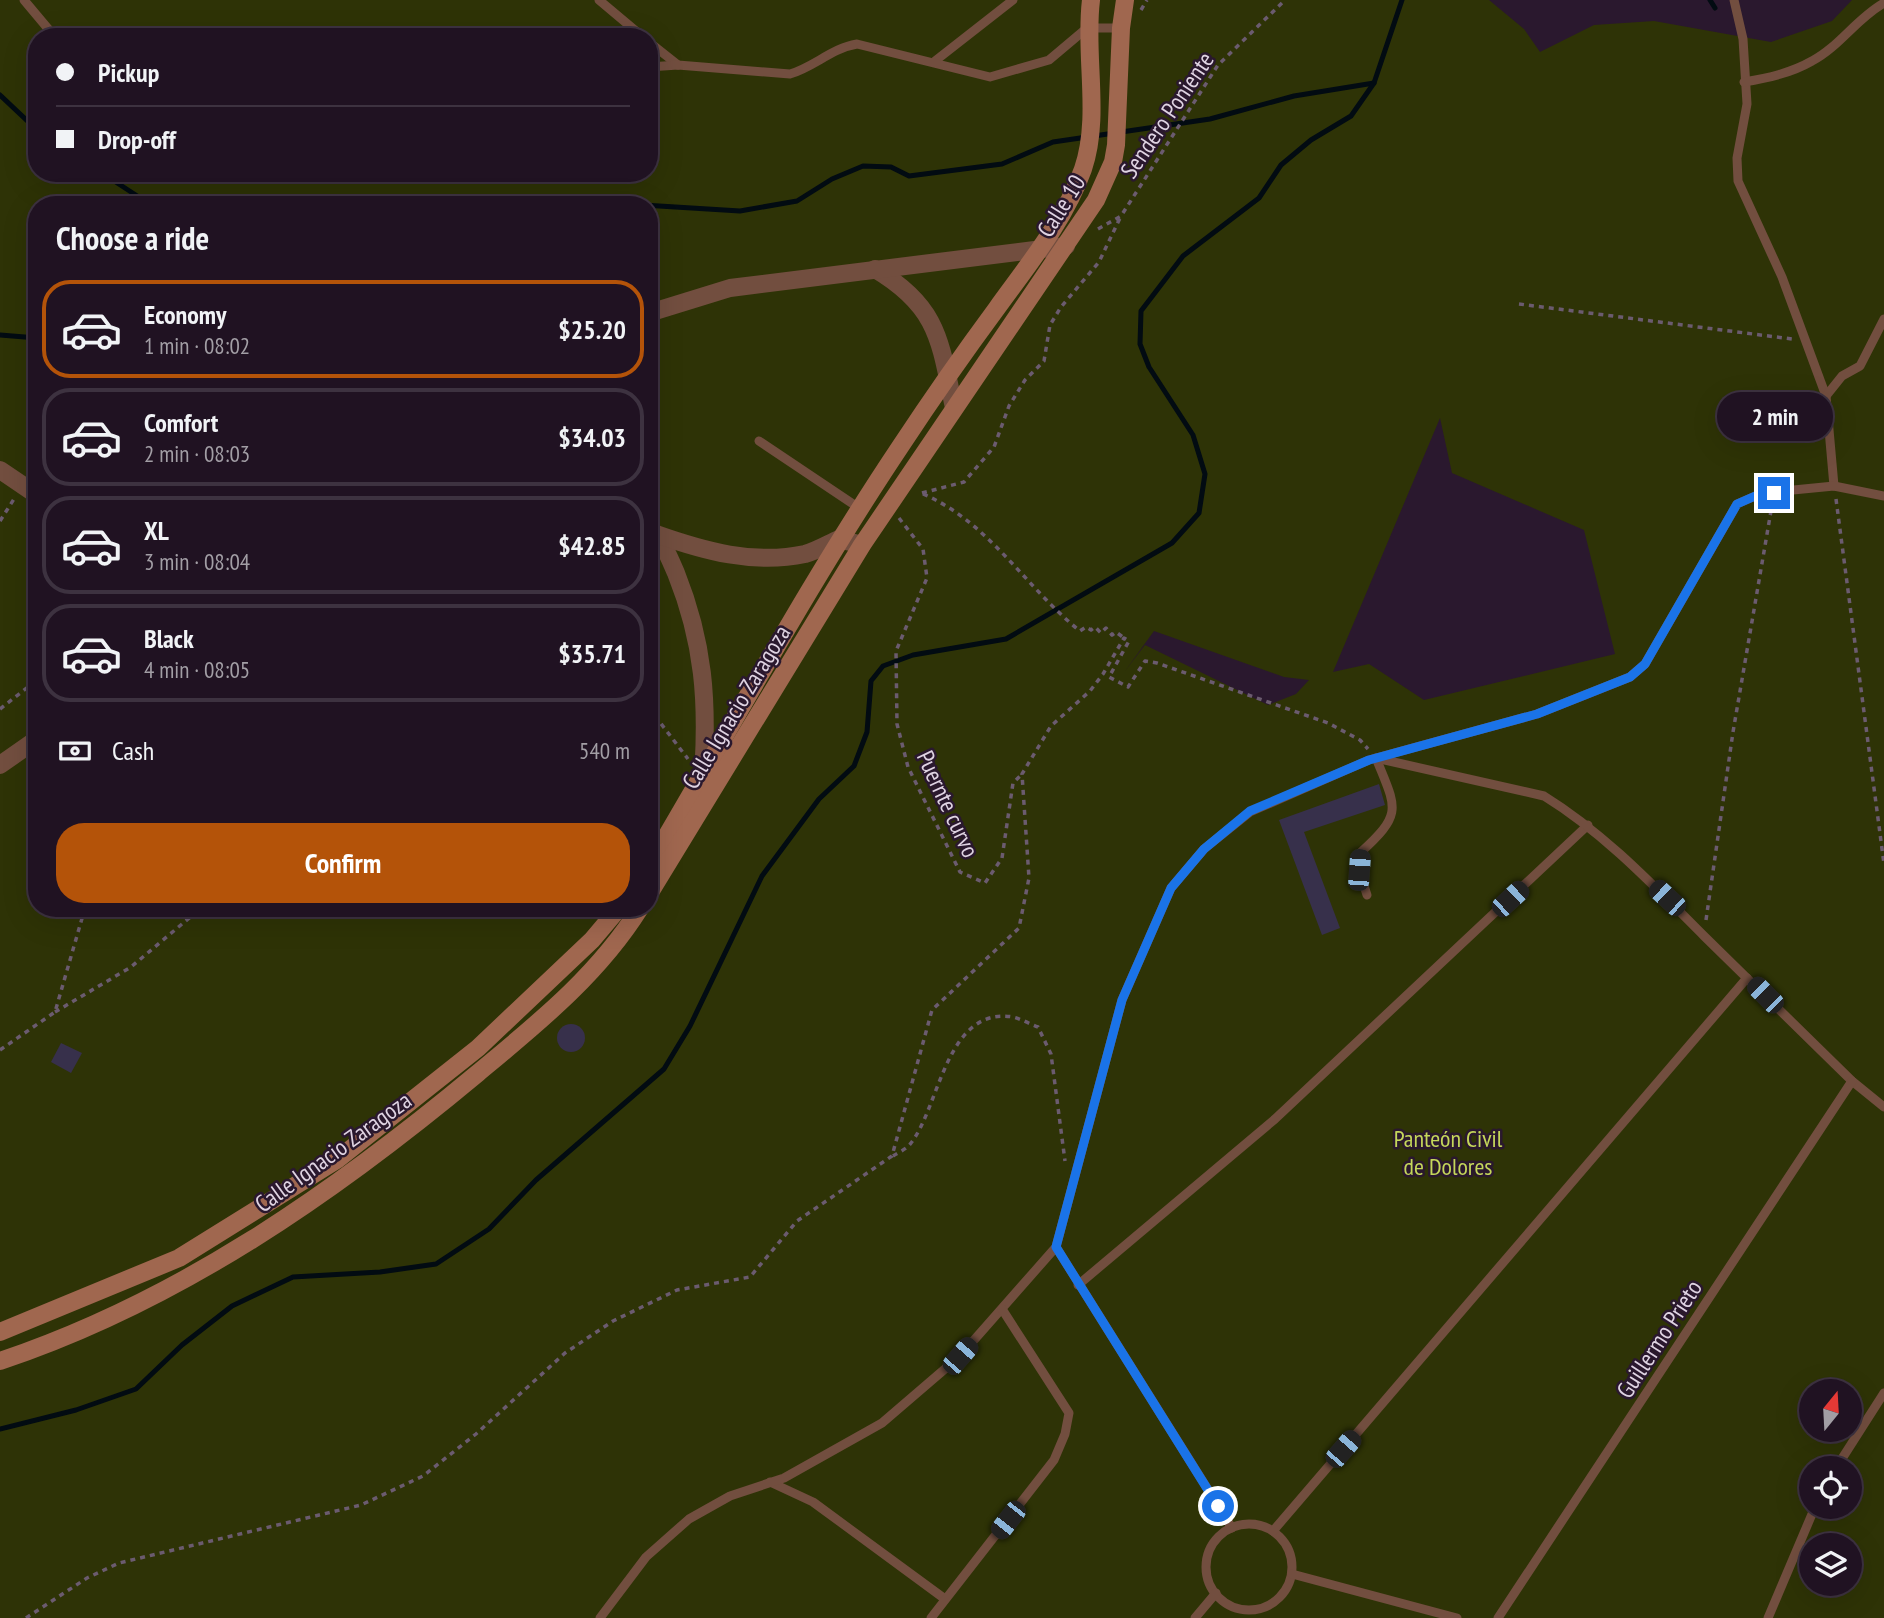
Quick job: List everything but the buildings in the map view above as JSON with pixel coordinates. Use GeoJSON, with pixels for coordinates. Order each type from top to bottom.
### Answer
{"type":"FeatureCollection","features":[{"type":"Feature","properties":{"kind":"street","name":"Calle 10"},"geometry":{"type":"LineString","coordinates":[[947,376],[1040,249],[1072,193],[1087,152],[1090,133],[1087,28],[1091,0]]}},
{"type":"Feature","properties":{"kind":"street","name":"Calle 10"},"geometry":{"type":"LineString","coordinates":[[954,408],[1069,242],[1105,182],[1116,145],[1121,27],[1125,0]]}},
{"type":"Feature","properties":{"kind":"street"},"geometry":{"type":"LineString","coordinates":[[658,310],[730,288],[1040,249],[1069,242]]}},
{"type":"Feature","properties":{"kind":"street"},"geometry":{"type":"LineString","coordinates":[[876,270],[896,282],[920,303],[936,332],[954,408]]}},
{"type":"Feature","properties":{"kind":"street","name":"Calle Ignacio Zaragoza"},"geometry":{"type":"LineString","coordinates":[[658,851],[839,539],[947,376]]}},
{"type":"Feature","properties":{"kind":"street","name":"Calle Ignacio Zaragoza"},"geometry":{"type":"LineString","coordinates":[[658,879],[862,545],[954,408]]}},
{"type":"Feature","properties":{"kind":"street"},"geometry":{"type":"LineString","coordinates":[[0,470],[28,489]]}},
{"type":"Feature","properties":{"kind":"street","name":"Calle Ignacio Zaragoza"},"geometry":{"type":"LineString","coordinates":[[658,532],[725,555],[768,557],[806,554],[839,539]]}},
{"type":"Feature","properties":{"kind":"street"},"geometry":{"type":"LineString","coordinates":[[839,539],[862,545]]}},
{"type":"Feature","properties":{"kind":"street","name":"Calle Ignacio Zaragoza"},"geometry":{"type":"LineString","coordinates":[[658,540],[681,586],[704,674],[703,775]]}},
{"type":"Feature","properties":{"kind":"street"},"geometry":{"type":"LineString","coordinates":[[0,765],[28,745]]}},
{"type":"Feature","properties":{"kind":"street","name":"Calle Ignacio Zaragoza"},"geometry":{"type":"LineString","coordinates":[[0,1332],[179,1258],[338,1159],[478,1048],[592,940],[611,917]]}},
{"type":"Feature","properties":{"kind":"street","name":"Calle Ignacio Zaragoza"},"geometry":{"type":"LineString","coordinates":[[0,1361],[185,1280],[232,1254],[364,1165],[530,1030],[582,983],[634,917]]}},
{"type":"Feature","properties":{"kind":"lane"},"geometry":{"type":"LineString","coordinates":[[24,0],[47,28]]}},
{"type":"Feature","properties":{"kind":"lane"},"geometry":{"type":"LineString","coordinates":[[599,0],[632,28]]}},
{"type":"Feature","properties":{"kind":"lane"},"geometry":{"type":"LineString","coordinates":[[935,61],[1013,0]]}},
{"type":"Feature","properties":{"kind":"lane"},"geometry":{"type":"LineString","coordinates":[[1734,0],[1743,39],[1747,104],[1737,158],[1738,181],[1782,277],[1825,396],[1834,486]]}},
{"type":"Feature","properties":{"kind":"lane"},"geometry":{"type":"LineString","coordinates":[[1744,82],[1771,78],[1814,61],[1867,13],[1884,3]]}},
{"type":"Feature","properties":{"kind":"lane"},"geometry":{"type":"LineString","coordinates":[[658,66],[678,65],[790,74],[802,71],[843,47],[857,44],[935,61],[990,77],[1049,60],[1087,28],[1121,27]]}},
{"type":"Feature","properties":{"kind":"lane"},"geometry":{"type":"LineString","coordinates":[[658,49],[678,65]]}},
{"type":"Feature","properties":{"kind":"lane"},"geometry":{"type":"LineString","coordinates":[[1825,396],[1842,376],[1860,366],[1884,318]]}},
{"type":"Feature","properties":{"kind":"lane"},"geometry":{"type":"LineString","coordinates":[[759,441],[859,508]]}},
{"type":"Feature","properties":{"kind":"lane"},"geometry":{"type":"LineString","coordinates":[[600,1618],[646,1558],[688,1519],[730,1496],[770,1482],[883,1423],[960,1356],[1056,1247],[1122,1000],[1171,888],[1204,849],[1250,811],[1376,758],[1537,714],[1630,677],[1645,664],[1737,504],[1762,493],[1834,486],[1884,496]]}},
{"type":"Feature","properties":{"kind":"lane"},"geometry":{"type":"LineString","coordinates":[[1376,758],[1544,796],[1588,825],[1852,1082],[1884,1107]]}},
{"type":"Feature","properties":{"kind":"lane"},"geometry":{"type":"LineString","coordinates":[[1367,895],[1359,870],[1361,852],[1387,828],[1394,801],[1376,758]]}},
{"type":"Feature","properties":{"kind":"lane"},"geometry":{"type":"LineString","coordinates":[[1078,1285],[1275,1119],[1588,825]]}},
{"type":"Feature","properties":{"kind":"lane"},"geometry":{"type":"LineString","coordinates":[[1273,1531],[1747,978]]}},
{"type":"Feature","properties":{"kind":"lane","name":"Guillermo Prieto"},"geometry":{"type":"LineString","coordinates":[[1498,1618],[1852,1082]]}},
{"type":"Feature","properties":{"kind":"lane"},"geometry":{"type":"LineString","coordinates":[[1056,1247],[1232,1528]]}},
{"type":"Feature","properties":{"kind":"lane"},"geometry":{"type":"LineString","coordinates":[[931,1618],[1054,1460],[1065,1434],[1069,1413],[1002,1309]]}},
{"type":"Feature","properties":{"kind":"lane"},"geometry":{"type":"LineString","coordinates":[[1844,1456],[1884,1393]]}},
{"type":"Feature","properties":{"kind":"lane"},"geometry":{"type":"LineString","coordinates":[[770,1482],[813,1502],[946,1599]]}},
{"type":"Feature","properties":{"kind":"lane"},"geometry":{"type":"LineString","coordinates":[[1768,1618],[1810,1519]]}},
{"type":"Feature","properties":{"kind":"lane"},"geometry":{"type":"LineString","coordinates":[[1246,1524],[1273,1531],[1289,1550],[1292,1574],[1281,1596],[1260,1608],[1235,1607],[1216,1593],[1209,1582],[1208,1556],[1221,1535],[1232,1528],[1246,1524]]}},
{"type":"Feature","properties":{"kind":"lane"},"geometry":{"type":"LineString","coordinates":[[1292,1574],[1457,1618]]}},
{"type":"Feature","properties":{"kind":"lane"},"geometry":{"type":"LineString","coordinates":[[1195,1618],[1216,1593]]}},
{"type":"Feature","properties":{"kind":"path","name":"Sendero Poniente"},"geometry":{"type":"LineString","coordinates":[[1069,242],[1088,235],[1121,216],[1187,118],[1218,65],[1285,0]]}},
{"type":"Feature","properties":{"kind":"path"},"geometry":{"type":"LineString","coordinates":[[922,493],[964,482],[994,447],[1009,406],[1025,380],[1044,360],[1050,325],[1060,307],[1099,262],[1121,216]]}},
{"type":"Feature","properties":{"kind":"path"},"geometry":{"type":"LineString","coordinates":[[1519,304],[1805,341]]}},
{"type":"Feature","properties":{"kind":"path"},"geometry":{"type":"LineString","coordinates":[[908,477],[922,493],[942,502],[986,535],[1017,572],[1080,631],[1086,626],[1091,630],[1095,627],[1101,633],[1106,628],[1112,635],[1116,632],[1129,641],[1109,677],[1128,687],[1145,661],[1157,663],[1328,723],[1360,740],[1376,758]]}},
{"type":"Feature","properties":{"kind":"path"},"geometry":{"type":"LineString","coordinates":[[1834,486],[1884,864]]}},
{"type":"Feature","properties":{"kind":"path"},"geometry":{"type":"LineString","coordinates":[[0,521],[28,491]]}},
{"type":"Feature","properties":{"kind":"path"},"geometry":{"type":"LineString","coordinates":[[1705,936],[1733,732],[1774,493]]}},
{"type":"Feature","properties":{"kind":"path","name":"Puernte curvo"},"geometry":{"type":"LineString","coordinates":[[890,505],[923,549],[927,579],[896,651],[897,724],[908,767],[960,872],[985,883],[1002,858],[1013,783],[1022,774]]}},
{"type":"Feature","properties":{"kind":"path"},"geometry":{"type":"LineString","coordinates":[[892,1156],[932,1010],[988,961],[1019,928],[1028,878],[1022,774],[1051,726],[1090,691],[1104,674],[1124,638]]}},
{"type":"Feature","properties":{"kind":"path"},"geometry":{"type":"LineString","coordinates":[[0,709],[28,687]]}},
{"type":"Feature","properties":{"kind":"path"},"geometry":{"type":"LineString","coordinates":[[658,721],[672,742],[703,775]]}},
{"type":"Feature","properties":{"kind":"path"},"geometry":{"type":"LineString","coordinates":[[55,1012],[82,917]]}},
{"type":"Feature","properties":{"kind":"path"},"geometry":{"type":"LineString","coordinates":[[0,1050],[55,1012],[131,967],[190,917]]}},
{"type":"Feature","properties":{"kind":"path"},"geometry":{"type":"LineString","coordinates":[[26,1618],[87,1578],[118,1563],[361,1505],[424,1476],[476,1434],[565,1353],[613,1321],[677,1290],[750,1277],[797,1221],[910,1145],[943,1071],[965,1032],[981,1021],[1011,1017],[1038,1027],[1051,1054],[1071,1191]]}},
{"type":"Feature","properties":{"kind":"green space","name":"Panteón Civil de Dolores"},"geometry":{"type":"Polygon","coordinates":[[[0,0],[1489,0],[1524,29],[1540,52],[1594,25],[1654,21],[1771,42],[1832,21],[1852,0],[1884,0],[1884,1618],[0,1618],[0,0]],[[1440,418],[1333,672],[1369,664],[1424,700],[1615,654],[1584,530],[1452,473],[1440,418]],[[1154,631],[1125,671],[1145,645],[1268,705],[1296,694],[1309,680],[1284,677],[1154,631]]]}},
{"type":"Feature","properties":{"kind":"waterway"},"geometry":{"type":"LineString","coordinates":[[0,1429],[76,1410],[136,1389],[182,1345],[232,1306],[293,1277],[380,1272],[436,1264],[489,1229],[536,1180],[664,1069],[690,1026],[762,876],[819,799],[854,766],[867,732],[871,681],[883,666],[913,655],[1006,639],[1172,543],[1199,513],[1205,474],[1193,435],[1149,367],[1140,344],[1141,311],[1183,256],[1259,198],[1281,165],[1311,140],[1351,116],[1374,83],[1402,0]]}},
{"type":"Feature","properties":{"kind":"waterway"},"geometry":{"type":"LineString","coordinates":[[1710,0],[1715,8]]}},
{"type":"Feature","properties":{"kind":"waterway"},"geometry":{"type":"LineString","coordinates":[[658,206],[740,211],[797,201],[832,179],[863,166],[891,167],[909,176],[1002,164],[1053,142],[1210,119],[1294,96],[1374,83]]}},
{"type":"Feature","properties":{"kind":"waterway"},"geometry":{"type":"LineString","coordinates":[[0,95],[28,121]]}},
{"type":"Feature","properties":{"kind":"waterway"},"geometry":{"type":"LineString","coordinates":[[116,182],[137,196]]}},
{"type":"Feature","properties":{"kind":"waterway"},"geometry":{"type":"LineString","coordinates":[[0,335],[28,337]]}},
{"type":"Feature","properties":{"kind":"route"},"geometry":{"type":"LineString","coordinates":[[1218,1506],[1056,1247],[1122,1000],[1171,888],[1204,849],[1250,811],[1369,760],[1537,714],[1630,677],[1645,664],[1737,504],[1762,493],[1774,493]]}}]}
